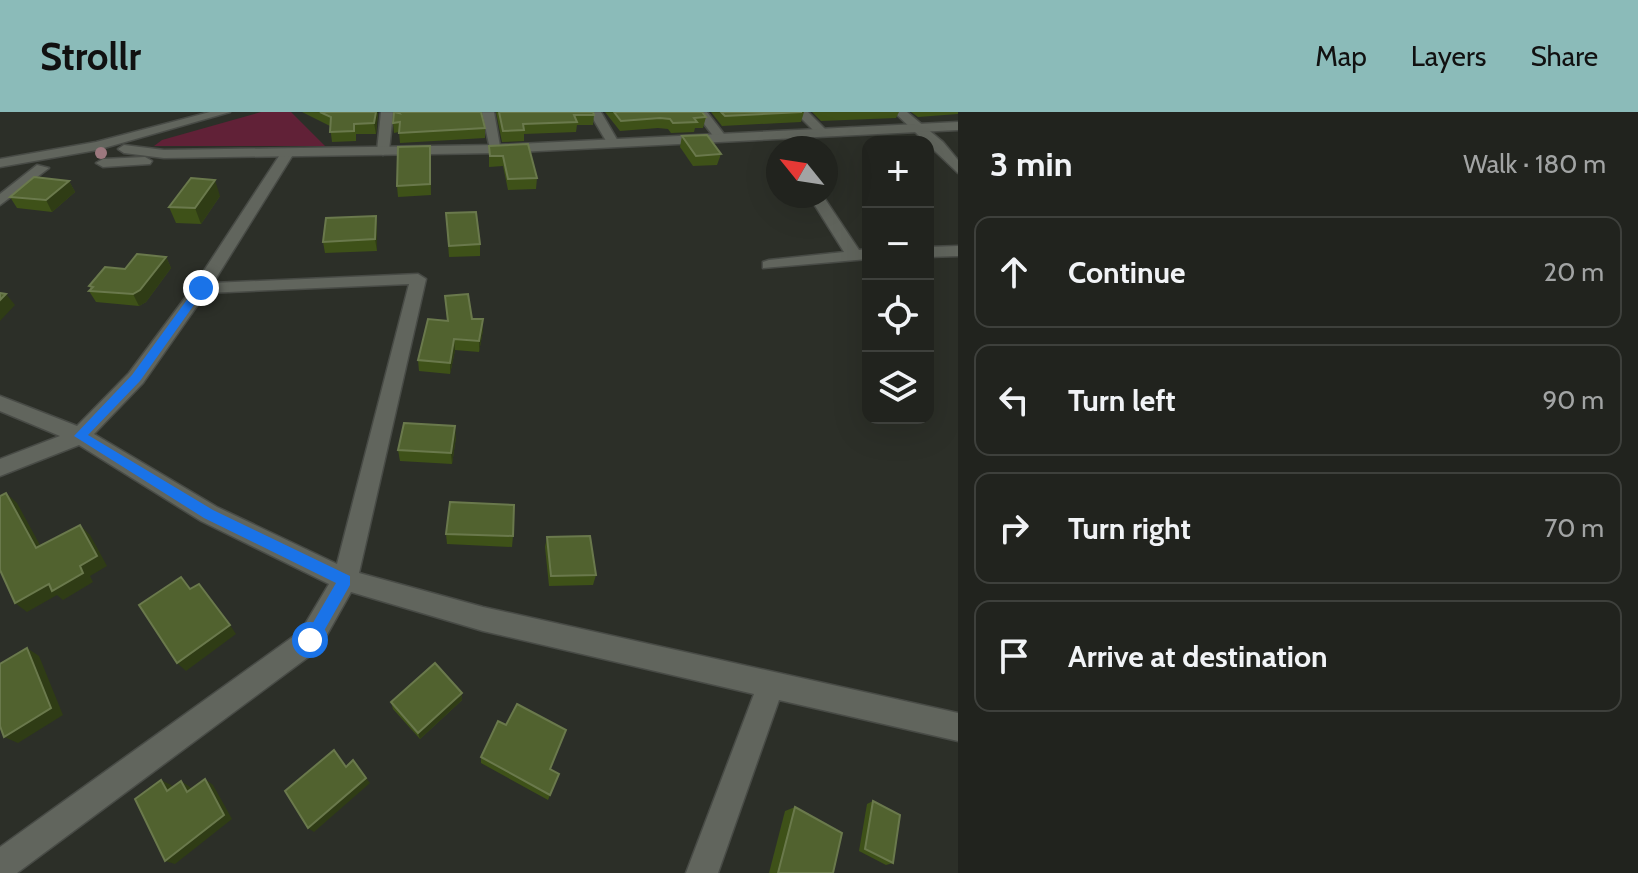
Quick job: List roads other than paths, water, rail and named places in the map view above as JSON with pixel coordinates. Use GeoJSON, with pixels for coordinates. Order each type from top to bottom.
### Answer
{"type":"FeatureCollection","features":[{"type":"Feature","properties":{"kind":"street"},"geometry":{"type":"LineString","coordinates":[[224,112],[97,146],[80,157],[88,163],[233,161],[265,154]]}},
{"type":"Feature","properties":{"kind":"street"},"geometry":{"type":"LineString","coordinates":[[0,173],[117,159],[124,149],[143,139],[235,112]]}},
{"type":"Feature","properties":{"kind":"street"},"geometry":{"type":"LineString","coordinates":[[383,151],[387,112]]}},
{"type":"Feature","properties":{"kind":"street"},"geometry":{"type":"LineString","coordinates":[[488,112],[496,149]]}},
{"type":"Feature","properties":{"kind":"street"},"geometry":{"type":"LineString","coordinates":[[595,112],[613,143]]}},
{"type":"Feature","properties":{"kind":"street"},"geometry":{"type":"LineString","coordinates":[[701,112],[721,138]]}},
{"type":"Feature","properties":{"kind":"street"},"geometry":{"type":"LineString","coordinates":[[801,112],[823,133]]}},
{"type":"Feature","properties":{"kind":"street"},"geometry":{"type":"LineString","coordinates":[[900,112],[920,128],[958,169]]}},
{"type":"Feature","properties":{"kind":"street"},"geometry":{"type":"LineString","coordinates":[[0,163],[111,144],[124,149],[164,154],[265,154],[496,149],[958,126]]}},
{"type":"Feature","properties":{"kind":"street"},"geometry":{"type":"LineString","coordinates":[[0,468],[80,436],[136,378],[201,288],[288,153]]}},
{"type":"Feature","properties":{"kind":"street"},"geometry":{"type":"LineString","coordinates":[[0,201],[42,168]]}},
{"type":"Feature","properties":{"kind":"street"},"geometry":{"type":"LineString","coordinates":[[825,208],[861,254]]}},
{"type":"Feature","properties":{"kind":"street"},"geometry":{"type":"LineString","coordinates":[[934,252],[958,251]]}},
{"type":"Feature","properties":{"kind":"street"},"geometry":{"type":"LineString","coordinates":[[769,265],[861,254]]}},
{"type":"Feature","properties":{"kind":"street"},"geometry":{"type":"LineString","coordinates":[[0,866],[310,640],[345,580],[418,279],[201,288]]}},
{"type":"Feature","properties":{"kind":"street"},"geometry":{"type":"LineString","coordinates":[[0,403],[80,436],[209,514],[345,580],[483,619],[958,727]]}},
{"type":"Feature","properties":{"kind":"street"},"geometry":{"type":"LineString","coordinates":[[702,873],[771,684]]}}]}
